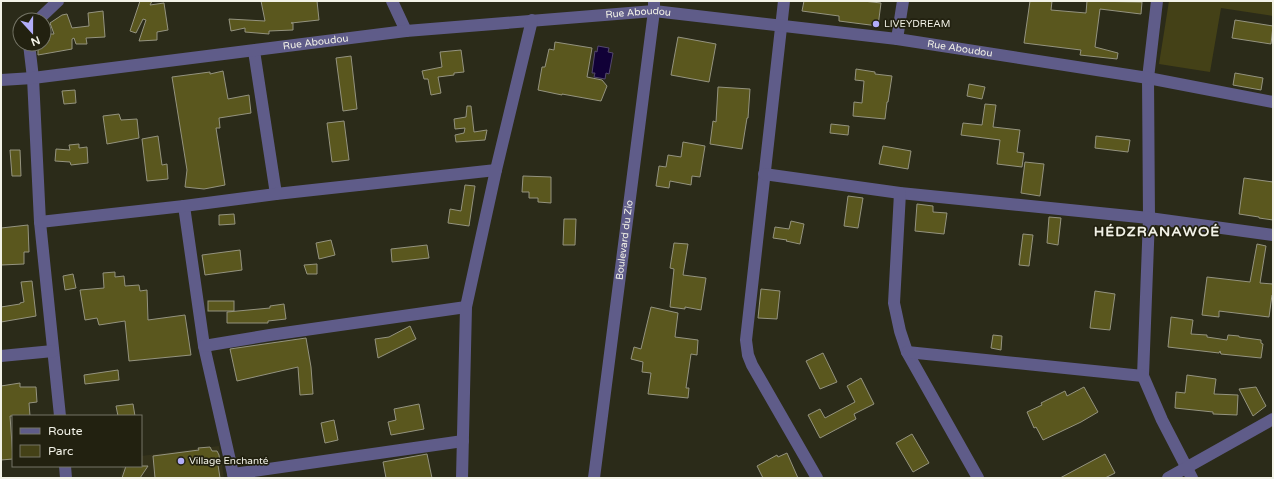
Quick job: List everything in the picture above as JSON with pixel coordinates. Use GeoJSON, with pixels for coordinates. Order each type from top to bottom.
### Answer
{"type":"FeatureCollection","features":[{"type":"Feature","properties":{"kind":"street"},"geometry":{"type":"LineString","coordinates":[[46,12],[58,1]]}},
{"type":"Feature","properties":{"kind":"street"},"geometry":{"type":"LineString","coordinates":[[392,1],[406,31]]}},
{"type":"Feature","properties":{"kind":"street"},"geometry":{"type":"LineString","coordinates":[[784,1],[746,349],[752,365],[817,478]]}},
{"type":"Feature","properties":{"kind":"street"},"geometry":{"type":"LineString","coordinates":[[897,39],[902,1]]}},
{"type":"Feature","properties":{"kind":"street"},"geometry":{"type":"LineString","coordinates":[[1157,1],[1148,78],[1149,218],[1143,376],[1162,420],[1189,473]]}},
{"type":"Feature","properties":{"kind":"street","name":"Rue Aboudou"},"geometry":{"type":"LineString","coordinates":[[1,80],[32,78],[406,31],[532,20],[654,6],[782,26],[897,39],[1148,78],[1273,102]]}},
{"type":"Feature","properties":{"kind":"street","name":"Boulevard du Zio"},"geometry":{"type":"LineString","coordinates":[[594,478],[654,6]]}},
{"type":"Feature","properties":{"kind":"street"},"geometry":{"type":"LineString","coordinates":[[462,478],[466,307],[496,170],[532,20]]}},
{"type":"Feature","properties":{"kind":"street"},"geometry":{"type":"LineString","coordinates":[[254,51],[276,194]]}},
{"type":"Feature","properties":{"kind":"street"},"geometry":{"type":"LineString","coordinates":[[30,52],[40,222],[60,415]]}},
{"type":"Feature","properties":{"kind":"street"},"geometry":{"type":"LineString","coordinates":[[40,222],[496,170]]}},
{"type":"Feature","properties":{"kind":"street"},"geometry":{"type":"LineString","coordinates":[[764,174],[900,193],[1149,218],[1273,235]]}},
{"type":"Feature","properties":{"kind":"street"},"geometry":{"type":"LineString","coordinates":[[900,193],[894,303],[900,331],[907,352],[978,478]]}},
{"type":"Feature","properties":{"kind":"street"},"geometry":{"type":"LineString","coordinates":[[184,206],[204,346],[233,476],[462,441]]}},
{"type":"Feature","properties":{"kind":"street"},"geometry":{"type":"LineString","coordinates":[[204,346],[466,307]]}},
{"type":"Feature","properties":{"kind":"street"},"geometry":{"type":"LineString","coordinates":[[1,356],[53,351]]}},
{"type":"Feature","properties":{"kind":"street"},"geometry":{"type":"LineString","coordinates":[[907,352],[1143,376]]}},
{"type":"Feature","properties":{"kind":"street"},"geometry":{"type":"LineString","coordinates":[[1168,478],[1189,473],[1273,419]]}},
{"type":"Feature","properties":{"kind":"street"},"geometry":{"type":"LineString","coordinates":[[65,467],[66,478]]}},
{"type":"Feature","properties":{"kind":"shaded area"},"geometry":{"type":"Polygon","coordinates":[[[598,46],[609,48],[608,52],[613,53],[609,74],[606,73],[605,79],[594,77],[595,73],[592,73],[595,51],[597,52],[598,46]]]}},
{"type":"Feature","properties":{"kind":"shaded area","name":"Village Enchanté"},"geometry":{"type":"Polygon","coordinates":[[[219,446],[224,478],[120,478],[123,467],[142,467],[142,456],[219,446]]]}},
{"type":"Feature","properties":{"kind":"green space"},"geometry":{"type":"Polygon","coordinates":[[[1169,1],[1273,1],[1273,16],[1221,8],[1210,72],[1159,64],[1169,1]]]}},
{"type":"Feature","properties":{"kind":"building"},"geometry":{"type":"Polygon","coordinates":[[[140,1],[152,1],[150,5],[164,3],[168,30],[157,32],[157,40],[139,41],[146,20],[143,19],[136,33],[130,31],[140,1]]]}},
{"type":"Feature","properties":{"kind":"building"},"geometry":{"type":"Polygon","coordinates":[[[261,1],[317,1],[319,20],[291,23],[293,23],[293,30],[269,31],[269,34],[245,32],[245,28],[231,31],[229,19],[265,21],[261,1]]]}},
{"type":"Feature","properties":{"kind":"building"},"geometry":{"type":"Polygon","coordinates":[[[804,1],[863,1],[881,3],[878,26],[839,21],[839,16],[802,11],[804,1]]]}},
{"type":"Feature","properties":{"kind":"building"},"geometry":{"type":"Polygon","coordinates":[[[1030,1],[1052,1],[1051,10],[1086,13],[1087,1],[1142,2],[1141,14],[1100,9],[1095,47],[1118,53],[1117,59],[1080,55],[1081,50],[1024,43],[1030,1]]]}},
{"type":"Feature","properties":{"kind":"building"},"geometry":{"type":"Polygon","coordinates":[[[103,11],[105,37],[86,38],[87,44],[76,44],[74,38],[72,39],[72,49],[38,55],[38,52],[52,52],[52,34],[54,34],[52,22],[62,15],[67,14],[72,28],[89,26],[88,13],[103,11]]]}},
{"type":"Feature","properties":{"kind":"building"},"geometry":{"type":"Polygon","coordinates":[[[1235,20],[1273,26],[1271,44],[1232,38],[1235,20]]]}},
{"type":"Feature","properties":{"kind":"building"},"geometry":{"type":"Polygon","coordinates":[[[678,37],[716,44],[709,82],[671,75],[678,37]]]}},
{"type":"Feature","properties":{"kind":"building"},"geometry":{"type":"Polygon","coordinates":[[[555,42],[592,48],[587,77],[602,80],[607,86],[601,101],[538,90],[542,67],[545,67],[549,49],[554,50],[555,42]]]}},
{"type":"Feature","properties":{"kind":"building"},"geometry":{"type":"Polygon","coordinates":[[[461,50],[464,72],[438,77],[441,93],[431,95],[428,79],[424,79],[422,71],[442,67],[440,52],[461,50]]]}},
{"type":"Feature","properties":{"kind":"building"},"geometry":{"type":"Polygon","coordinates":[[[351,56],[357,109],[343,111],[336,58],[351,56]]]}},
{"type":"Feature","properties":{"kind":"building"},"geometry":{"type":"Polygon","coordinates":[[[856,69],[875,72],[875,74],[892,76],[885,119],[853,116],[854,102],[862,103],[864,81],[855,80],[856,69]]]}},
{"type":"Feature","properties":{"kind":"building"},"geometry":{"type":"Polygon","coordinates":[[[223,71],[228,99],[249,95],[251,113],[219,118],[220,128],[216,128],[225,185],[204,189],[185,187],[187,170],[172,77],[210,72],[210,74],[223,71]]]}},
{"type":"Feature","properties":{"kind":"building"},"geometry":{"type":"Polygon","coordinates":[[[1235,73],[1263,78],[1261,90],[1233,85],[1235,73]]]}},
{"type":"Feature","properties":{"kind":"building"},"geometry":{"type":"Polygon","coordinates":[[[969,84],[985,87],[982,99],[967,96],[969,84]]]}},
{"type":"Feature","properties":{"kind":"building"},"geometry":{"type":"Polygon","coordinates":[[[718,87],[750,89],[748,118],[742,149],[710,144],[713,121],[716,122],[718,87]]]}},
{"type":"Feature","properties":{"kind":"building"},"geometry":{"type":"Polygon","coordinates":[[[75,90],[76,103],[64,104],[62,91],[75,90]]]}},
{"type":"Feature","properties":{"kind":"building"},"geometry":{"type":"Polygon","coordinates":[[[985,104],[996,105],[993,127],[1020,130],[1017,152],[1024,153],[1022,167],[997,164],[1000,140],[961,135],[963,123],[982,125],[985,104]]]}},
{"type":"Feature","properties":{"kind":"building"},"geometry":{"type":"Polygon","coordinates":[[[467,106],[471,106],[474,132],[487,130],[485,140],[456,142],[455,135],[464,133],[465,128],[455,129],[454,119],[466,117],[467,106]]]}},
{"type":"Feature","properties":{"kind":"building"},"geometry":{"type":"Polygon","coordinates":[[[119,114],[121,120],[137,119],[139,138],[107,144],[103,116],[119,114]]]}},
{"type":"Feature","properties":{"kind":"building"},"geometry":{"type":"Polygon","coordinates":[[[344,121],[349,160],[332,162],[327,123],[344,121]]]}},
{"type":"Feature","properties":{"kind":"building"},"geometry":{"type":"Polygon","coordinates":[[[831,124],[849,126],[848,135],[830,133],[831,124]]]}},
{"type":"Feature","properties":{"kind":"building"},"geometry":{"type":"Polygon","coordinates":[[[158,136],[162,165],[167,164],[168,179],[147,181],[142,139],[158,136]]]}},
{"type":"Feature","properties":{"kind":"building"},"geometry":{"type":"Polygon","coordinates":[[[1096,136],[1130,140],[1128,152],[1095,148],[1096,136]]]}},
{"type":"Feature","properties":{"kind":"building"},"geometry":{"type":"Polygon","coordinates":[[[683,142],[705,146],[700,177],[692,176],[691,185],[670,181],[669,188],[656,186],[659,166],[666,167],[668,155],[681,157],[683,142]]]}},
{"type":"Feature","properties":{"kind":"building"},"geometry":{"type":"Polygon","coordinates":[[[79,144],[79,148],[87,147],[88,163],[71,165],[70,162],[55,161],[56,149],[70,150],[69,145],[79,144]]]}},
{"type":"Feature","properties":{"kind":"building"},"geometry":{"type":"Polygon","coordinates":[[[883,146],[911,151],[908,169],[879,164],[883,146]]]}},
{"type":"Feature","properties":{"kind":"building"},"geometry":{"type":"Polygon","coordinates":[[[10,150],[20,150],[21,176],[12,176],[10,150]]]}},
{"type":"Feature","properties":{"kind":"building"},"geometry":{"type":"Polygon","coordinates":[[[1025,162],[1044,164],[1040,196],[1021,193],[1025,162]]]}},
{"type":"Feature","properties":{"kind":"building"},"geometry":{"type":"Polygon","coordinates":[[[523,176],[551,177],[551,203],[538,202],[538,198],[529,198],[529,192],[522,192],[523,176]]]}},
{"type":"Feature","properties":{"kind":"building"},"geometry":{"type":"Polygon","coordinates":[[[1244,178],[1273,182],[1273,220],[1239,214],[1244,178]]]}},
{"type":"Feature","properties":{"kind":"building"},"geometry":{"type":"Polygon","coordinates":[[[465,185],[475,186],[469,226],[448,223],[450,209],[461,211],[465,185]]]}},
{"type":"Feature","properties":{"kind":"building"},"geometry":{"type":"Polygon","coordinates":[[[848,196],[863,198],[858,228],[844,226],[848,196]]]}},
{"type":"Feature","properties":{"kind":"building"},"geometry":{"type":"Polygon","coordinates":[[[917,204],[933,206],[933,212],[947,213],[944,234],[915,231],[917,204]]]}},
{"type":"Feature","properties":{"kind":"building"},"geometry":{"type":"Polygon","coordinates":[[[234,214],[235,224],[219,225],[219,215],[234,214]]]}},
{"type":"Feature","properties":{"kind":"building"},"geometry":{"type":"Polygon","coordinates":[[[1049,217],[1061,218],[1058,245],[1047,243],[1049,217]]]}},
{"type":"Feature","properties":{"kind":"building"},"geometry":{"type":"Polygon","coordinates":[[[564,219],[576,219],[575,245],[563,245],[564,219]]]}},
{"type":"Feature","properties":{"kind":"building"},"geometry":{"type":"Polygon","coordinates":[[[791,221],[804,224],[800,244],[773,238],[775,227],[789,229],[791,221]]]}},
{"type":"Feature","properties":{"kind":"building"},"geometry":{"type":"Polygon","coordinates":[[[28,225],[29,252],[24,252],[24,264],[1,265],[1,228],[28,225]]]}},
{"type":"Feature","properties":{"kind":"building"},"geometry":{"type":"Polygon","coordinates":[[[1023,234],[1033,235],[1029,266],[1019,265],[1023,234]]]}},
{"type":"Feature","properties":{"kind":"building"},"geometry":{"type":"Polygon","coordinates":[[[331,240],[335,255],[319,259],[316,243],[331,240]]]}},
{"type":"Feature","properties":{"kind":"building"},"geometry":{"type":"Polygon","coordinates":[[[674,243],[688,244],[683,275],[706,278],[701,310],[685,307],[685,309],[670,307],[674,269],[670,268],[674,243]]]}},
{"type":"Feature","properties":{"kind":"building"},"geometry":{"type":"Polygon","coordinates":[[[1257,244],[1266,246],[1260,283],[1273,284],[1273,295],[1269,317],[1219,311],[1219,317],[1202,315],[1207,277],[1250,282],[1257,244]]]}},
{"type":"Feature","properties":{"kind":"building"},"geometry":{"type":"Polygon","coordinates":[[[427,245],[429,258],[392,262],[391,249],[427,245]]]}},
{"type":"Feature","properties":{"kind":"building"},"geometry":{"type":"Polygon","coordinates":[[[240,250],[242,270],[205,275],[202,255],[240,250]]]}},
{"type":"Feature","properties":{"kind":"building"},"geometry":{"type":"Polygon","coordinates":[[[317,264],[317,274],[307,274],[304,265],[317,264]]]}},
{"type":"Feature","properties":{"kind":"building"},"geometry":{"type":"Polygon","coordinates":[[[115,272],[115,277],[124,276],[125,286],[139,285],[140,291],[147,290],[148,320],[185,315],[191,355],[129,361],[125,321],[99,325],[97,318],[85,320],[80,290],[104,288],[103,273],[115,272]]]}},
{"type":"Feature","properties":{"kind":"building"},"geometry":{"type":"Polygon","coordinates":[[[73,274],[76,288],[65,290],[63,276],[73,274]]]}},
{"type":"Feature","properties":{"kind":"building"},"geometry":{"type":"Polygon","coordinates":[[[32,281],[36,316],[1,322],[1,307],[24,302],[21,282],[32,281]]]}},
{"type":"Feature","properties":{"kind":"building"},"geometry":{"type":"Polygon","coordinates":[[[761,289],[780,291],[777,319],[758,318],[761,289]]]}},
{"type":"Feature","properties":{"kind":"building"},"geometry":{"type":"Polygon","coordinates":[[[1095,291],[1115,294],[1110,330],[1090,328],[1095,291]]]}},
{"type":"Feature","properties":{"kind":"building"},"geometry":{"type":"Polygon","coordinates":[[[208,301],[234,301],[234,311],[208,311],[208,301]]]}},
{"type":"Feature","properties":{"kind":"building"},"geometry":{"type":"Polygon","coordinates":[[[284,304],[286,319],[268,321],[268,323],[227,323],[227,312],[270,308],[270,306],[284,304]]]}},
{"type":"Feature","properties":{"kind":"building"},"geometry":{"type":"Polygon","coordinates":[[[651,307],[678,313],[675,337],[698,340],[697,355],[691,354],[686,388],[689,388],[688,398],[648,394],[651,373],[642,372],[643,362],[631,359],[634,347],[641,349],[651,307]]]}},
{"type":"Feature","properties":{"kind":"building"},"geometry":{"type":"Polygon","coordinates":[[[1171,317],[1193,320],[1191,334],[1207,335],[1207,337],[1227,340],[1228,335],[1261,340],[1261,343],[1263,344],[1261,358],[1221,354],[1220,351],[1219,353],[1168,347],[1171,317]]]}},
{"type":"Feature","properties":{"kind":"building"},"geometry":{"type":"Polygon","coordinates":[[[410,326],[416,339],[378,358],[375,339],[389,337],[410,326]]]}},
{"type":"Feature","properties":{"kind":"building"},"geometry":{"type":"Polygon","coordinates":[[[993,335],[1002,336],[1001,350],[991,348],[993,335]]]}},
{"type":"Feature","properties":{"kind":"building"},"geometry":{"type":"Polygon","coordinates":[[[306,338],[311,367],[313,394],[300,395],[298,367],[237,381],[230,349],[306,338]]]}},
{"type":"Feature","properties":{"kind":"building"},"geometry":{"type":"Polygon","coordinates":[[[823,353],[837,382],[820,389],[806,361],[823,353]]]}},
{"type":"Feature","properties":{"kind":"building"},"geometry":{"type":"Polygon","coordinates":[[[118,370],[119,380],[85,384],[84,375],[118,370]]]}},
{"type":"Feature","properties":{"kind":"building"},"geometry":{"type":"Polygon","coordinates":[[[1187,375],[1216,379],[1214,394],[1238,395],[1237,415],[1213,414],[1213,412],[1175,408],[1176,392],[1185,393],[1187,375]]]}},
{"type":"Feature","properties":{"kind":"building"},"geometry":{"type":"Polygon","coordinates":[[[861,378],[874,404],[854,414],[856,419],[820,438],[808,415],[820,409],[825,418],[855,402],[847,386],[861,378]]]}},
{"type":"Feature","properties":{"kind":"building"},"geometry":{"type":"Polygon","coordinates":[[[20,383],[20,387],[36,387],[37,402],[29,403],[30,415],[10,416],[12,459],[1,460],[1,386],[20,383]]]}},
{"type":"Feature","properties":{"kind":"building"},"geometry":{"type":"Polygon","coordinates":[[[1084,387],[1098,412],[1043,440],[1036,427],[1034,428],[1027,412],[1065,391],[1067,396],[1084,387]]]}},
{"type":"Feature","properties":{"kind":"building"},"geometry":{"type":"Polygon","coordinates":[[[1256,387],[1266,406],[1253,416],[1239,389],[1256,387]]]}},
{"type":"Feature","properties":{"kind":"building"},"geometry":{"type":"Polygon","coordinates":[[[133,404],[135,415],[118,415],[116,406],[133,404]]]}},
{"type":"Feature","properties":{"kind":"building"},"geometry":{"type":"Polygon","coordinates":[[[419,404],[424,429],[391,435],[388,422],[396,420],[394,409],[419,404]]]}},
{"type":"Feature","properties":{"kind":"building"},"geometry":{"type":"Polygon","coordinates":[[[334,420],[338,440],[325,443],[321,423],[334,420]]]}},
{"type":"Feature","properties":{"kind":"building"},"geometry":{"type":"Polygon","coordinates":[[[912,434],[929,463],[913,472],[896,443],[912,434]]]}},
{"type":"Feature","properties":{"kind":"building","name":"Village Enchanté"},"geometry":{"type":"Polygon","coordinates":[[[210,447],[212,451],[217,451],[219,455],[220,463],[218,465],[220,478],[155,478],[153,456],[199,450],[198,448],[210,447]]]}},
{"type":"Feature","properties":{"kind":"building"},"geometry":{"type":"Polygon","coordinates":[[[787,453],[798,478],[763,478],[757,466],[777,455],[778,457],[787,453]]]}},
{"type":"Feature","properties":{"kind":"building"},"geometry":{"type":"Polygon","coordinates":[[[427,454],[432,478],[386,478],[383,462],[427,454]]]}},
{"type":"Feature","properties":{"kind":"building"},"geometry":{"type":"Polygon","coordinates":[[[1105,454],[1115,473],[1105,478],[1060,478],[1105,454]]]}},
{"type":"Feature","properties":{"kind":"building"},"geometry":{"type":"Polygon","coordinates":[[[148,466],[140,478],[122,478],[126,467],[148,466]]]}},
{"type":"Feature","properties":{"kind":"place","name":"LIVEYDREAM"},"geometry":{"type":"Point","coordinates":[876,24]}},
{"type":"Feature","properties":{"kind":"place","name":"Village Enchanté"},"geometry":{"type":"Point","coordinates":[181,461]}},
{"type":"Feature","properties":{"kind":"district","name":"HÉDZRANAWOÉ"},"geometry":{"type":"Point","coordinates":[1157,231]}}]}
